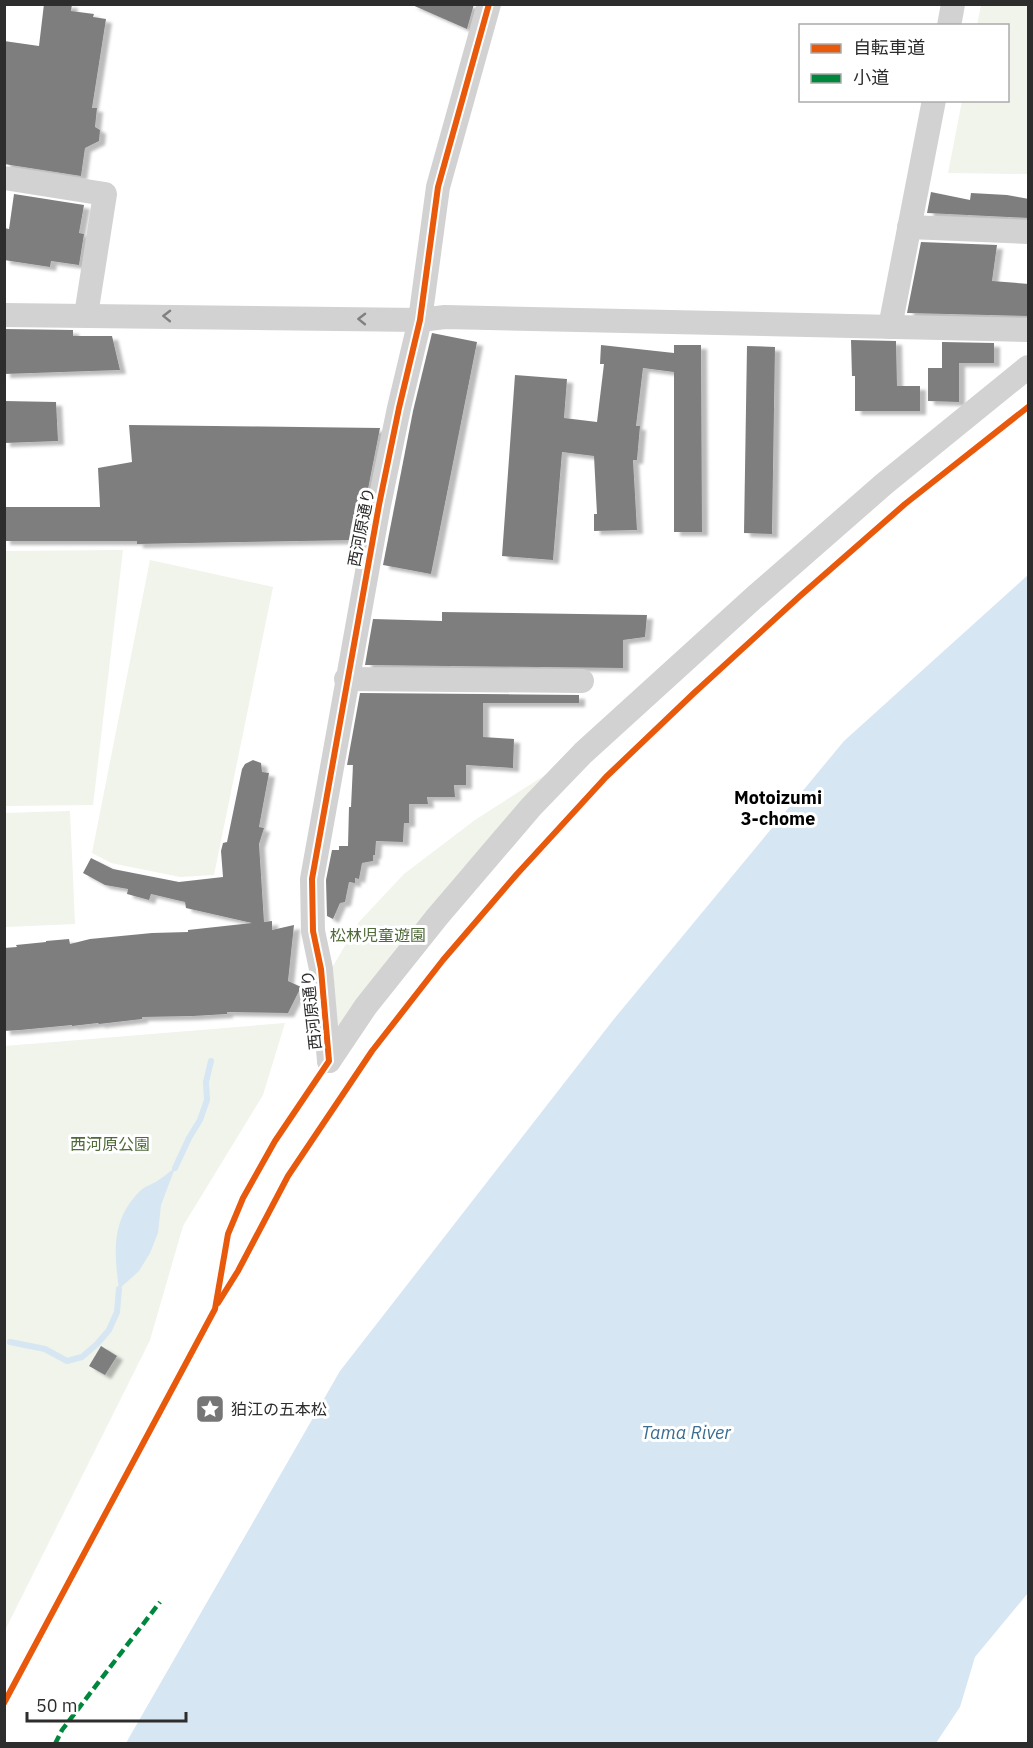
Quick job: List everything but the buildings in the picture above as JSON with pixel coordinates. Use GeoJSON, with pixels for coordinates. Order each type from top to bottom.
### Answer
{"type":"FeatureCollection","features":[{"type":"Feature","properties":{"kind":"street","name":"西河原通り"},"geometry":{"type":"LineString","coordinates":[[489,4],[438,187],[420,320],[396,419],[346,679],[312,879],[313,931],[321,969],[329,1061],[366,1006],[437,917],[524,816],[583,753],[757,594],[884,484],[1029,368]]}},
{"type":"Feature","properties":{"kind":"street"},"geometry":{"type":"LineString","coordinates":[[949,24],[953,4]]}},
{"type":"Feature","properties":{"kind":"street"},"geometry":{"type":"LineString","coordinates":[[890,327],[934,102]]}},
{"type":"Feature","properties":{"kind":"street"},"geometry":{"type":"LineString","coordinates":[[4,178],[105,194],[86,315]]}},
{"type":"Feature","properties":{"kind":"street"},"geometry":{"type":"LineString","coordinates":[[909,227],[1029,232]]}},
{"type":"Feature","properties":{"kind":"street"},"geometry":{"type":"LineString","coordinates":[[4,315],[420,320],[445,317],[1029,330]]}},
{"type":"Feature","properties":{"kind":"street"},"geometry":{"type":"LineString","coordinates":[[346,679],[582,681]]}},
{"type":"Feature","properties":{"kind":"green space"},"geometry":{"type":"Polygon","coordinates":[[[981,5],[1028,5],[1028,174],[948,173],[962,102],[1009,102],[1009,24],[977,24],[981,5]]]}},
{"type":"Feature","properties":{"kind":"green space"},"geometry":{"type":"Polygon","coordinates":[[[123,550],[93,805],[5,806],[5,551],[123,550]]]}},
{"type":"Feature","properties":{"kind":"green space"},"geometry":{"type":"Polygon","coordinates":[[[150,560],[273,587],[214,875],[180,877],[111,863],[92,853],[150,560]]]}},
{"type":"Feature","properties":{"kind":"green space","name":"松林児童遊園"},"geometry":{"type":"Polygon","coordinates":[[[553,770],[462,869],[403,939],[336,1036],[333,966],[359,922],[404,874],[475,820],[553,770]]]}},
{"type":"Feature","properties":{"kind":"green space"},"geometry":{"type":"Polygon","coordinates":[[[70,811],[75,924],[5,927],[5,813],[70,811]]]}},
{"type":"Feature","properties":{"kind":"green space","name":"西河原公園"},"geometry":{"type":"Polygon","coordinates":[[[285,1023],[263,1095],[183,1226],[150,1340],[5,1630],[5,1046],[285,1023]]]}},
{"type":"Feature","properties":{"kind":"water","name":"Tama River"},"geometry":{"type":"Polygon","coordinates":[[[1028,575],[1028,1593],[975,1657],[960,1707],[936,1743],[126,1743],[340,1371],[614,1019],[844,741],[1028,575]]]}},
{"type":"Feature","properties":{"kind":"water"},"geometry":{"type":"Polygon","coordinates":[[[175,1168],[161,1205],[158,1233],[150,1253],[139,1271],[119,1289],[116,1249],[119,1225],[124,1213],[140,1191],[175,1168]]]}},
{"type":"Feature","properties":{"kind":"waterway"},"geometry":{"type":"LineString","coordinates":[[175,1168],[200,1120],[207,1100],[206,1082],[211,1061]]}},
{"type":"Feature","properties":{"kind":"waterway"},"geometry":{"type":"LineString","coordinates":[[10,1342],[45,1349],[67,1361],[82,1357],[109,1330],[117,1312],[119,1289]]}},
{"type":"Feature","properties":{"kind":"marked path"},"geometry":{"type":"LineString","coordinates":[[55,1744],[62,1730],[160,1602]]}},
{"type":"Feature","properties":{"kind":"cycle path"},"geometry":{"type":"LineString","coordinates":[[4,1703],[215,1309],[228,1234],[243,1198],[275,1141],[329,1061],[321,969],[313,931],[312,879],[379,505],[420,320],[438,187],[489,4]]}},
{"type":"Feature","properties":{"kind":"cycle path"},"geometry":{"type":"LineString","coordinates":[[218,1303],[238,1271],[288,1176],[372,1051],[443,960],[517,874],[606,777],[800,596],[905,504],[1028,407]]}},
{"type":"Feature","properties":{"kind":"place","name":"狛江の五本松"},"geometry":{"type":"Point","coordinates":[210,1409]}},
{"type":"Feature","properties":{"kind":"district","name":"Motoizumi 3-chome"},"geometry":{"type":"Point","coordinates":[778,808]}}]}
